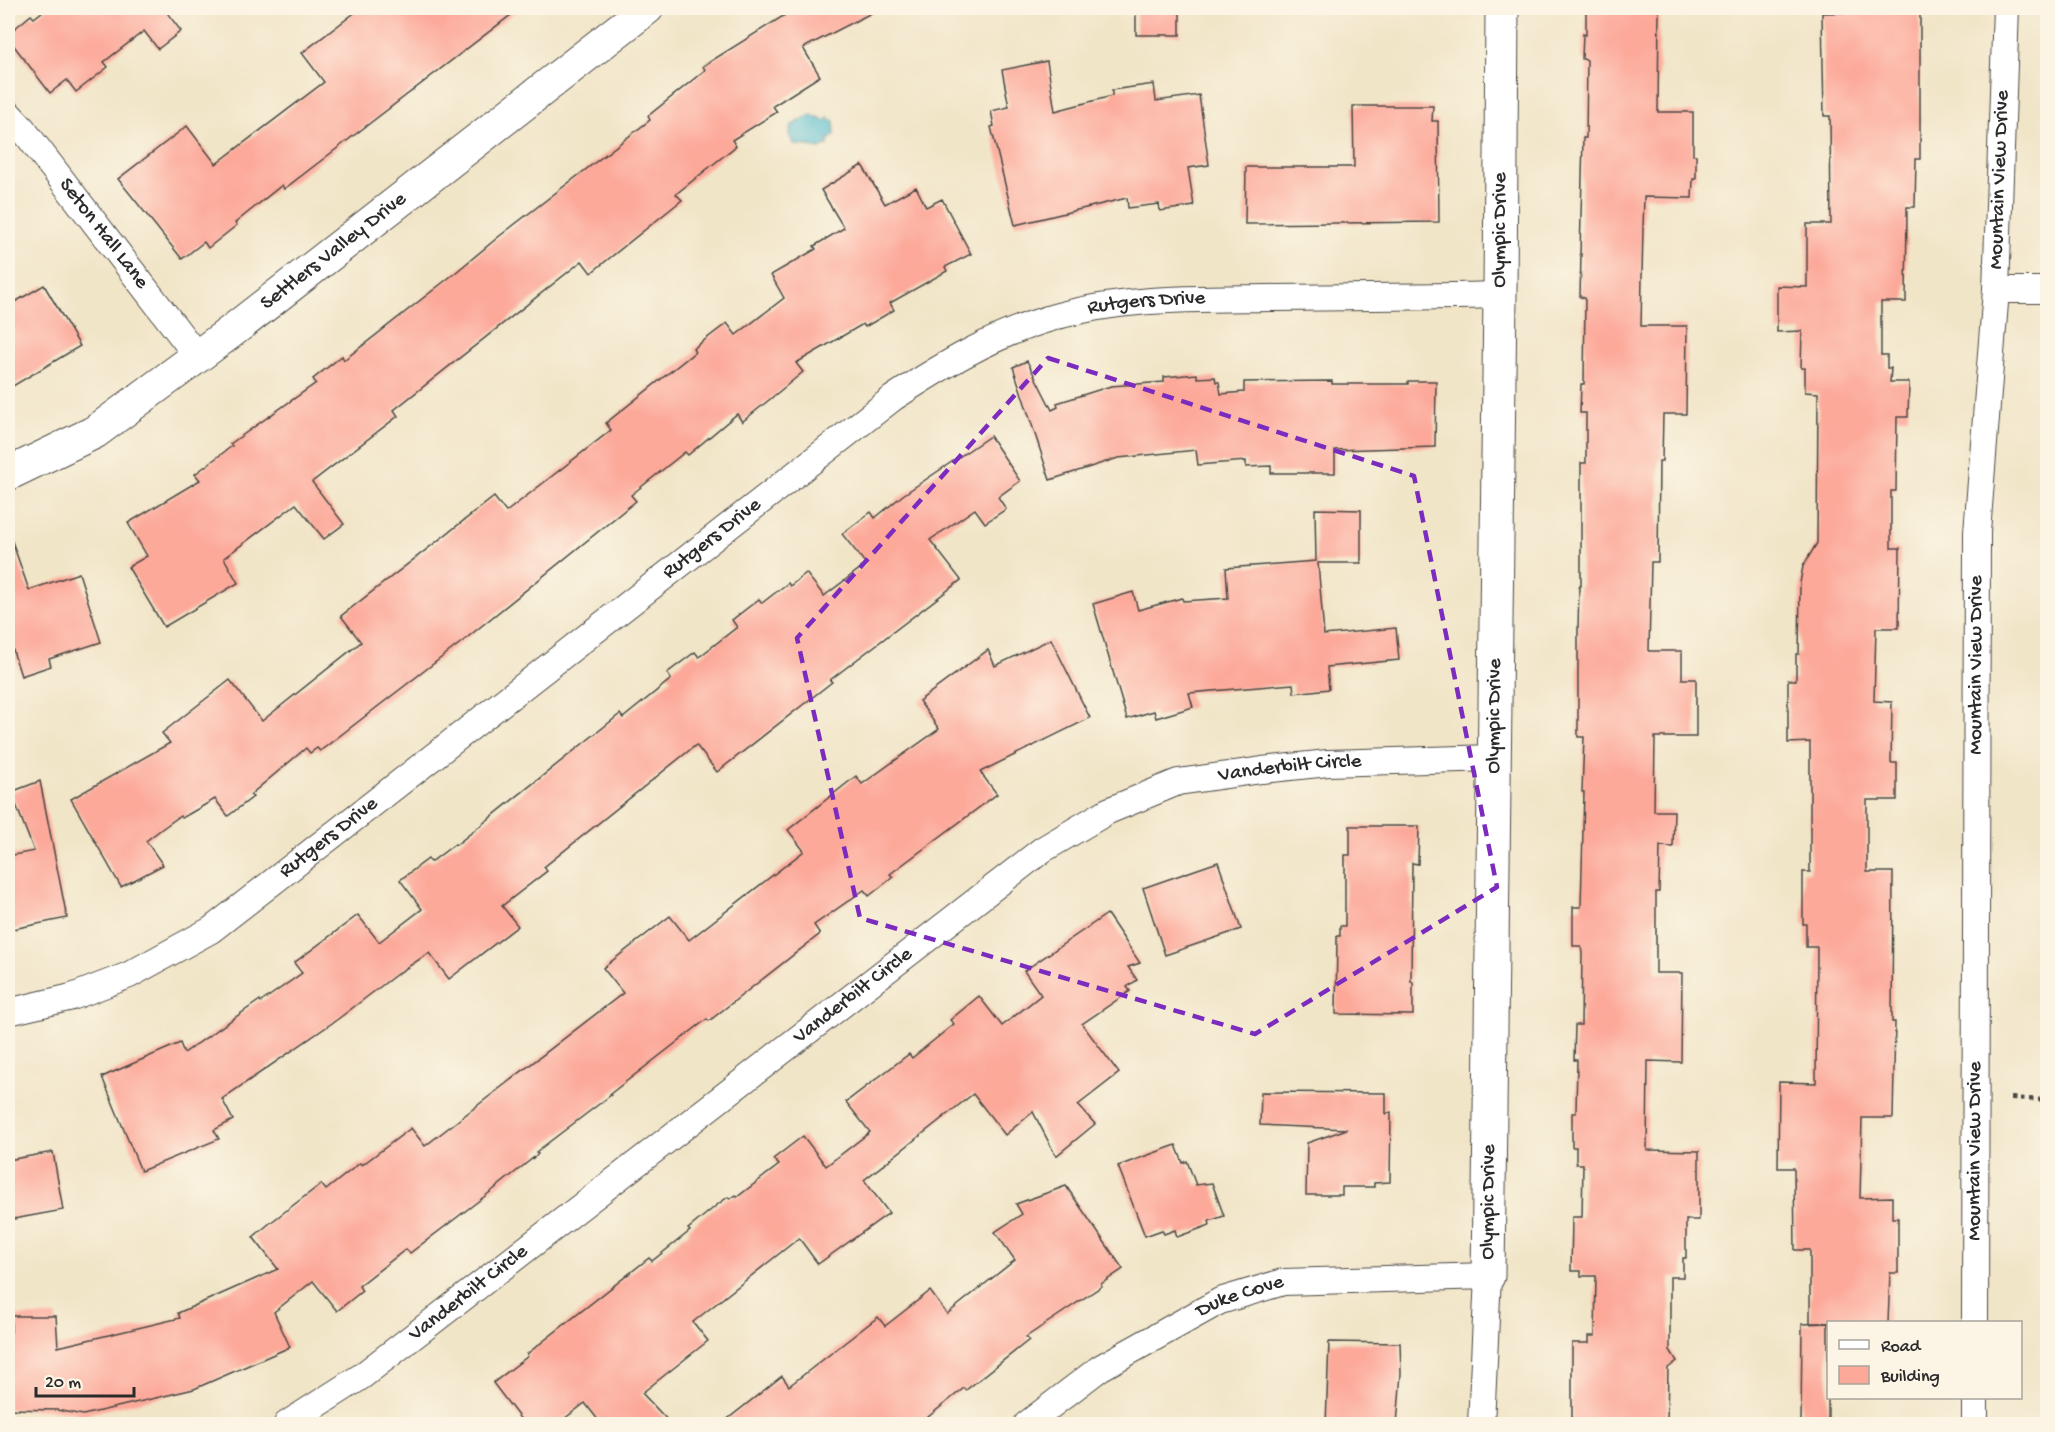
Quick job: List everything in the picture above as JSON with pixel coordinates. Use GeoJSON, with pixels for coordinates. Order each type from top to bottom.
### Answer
{"type":"FeatureCollection","features":[{"type":"Feature","properties":{"kind":"street","name":"Settlers Valley Drive"},"geometry":{"type":"LineString","coordinates":[[8,474],[95,432],[228,334],[647,8]]}},
{"type":"Feature","properties":{"kind":"street","name":"Olympic Drive"},"geometry":{"type":"LineString","coordinates":[[1481,1425],[1488,1276],[1502,8]]}},
{"type":"Feature","properties":{"kind":"street","name":"Mountain View Drive"},"geometry":{"type":"LineString","coordinates":[[1975,1321],[1977,532],[1996,290],[2006,8]]}},
{"type":"Feature","properties":{"kind":"street","name":"Seton Hall Lane"},"geometry":{"type":"LineString","coordinates":[[8,113],[197,356]]}},
{"type":"Feature","properties":{"kind":"street"},"geometry":{"type":"LineString","coordinates":[[1996,290],[2048,290]]}},
{"type":"Feature","properties":{"kind":"street","name":"Rutgers Drive"},"geometry":{"type":"LineString","coordinates":[[8,1012],[72,997],[129,975],[211,930],[893,398],[936,370],[986,342],[1051,318],[1108,305],[1184,299],[1500,295]]}},
{"type":"Feature","properties":{"kind":"street","name":"Vanderbilt Circle"},"geometry":{"type":"LineString","coordinates":[[288,1425],[362,1376],[1042,850],[1108,811],[1178,782],[1262,770],[1328,763],[1494,758]]}},
{"type":"Feature","properties":{"kind":"street","name":"Duke Cove"},"geometry":{"type":"LineString","coordinates":[[1027,1425],[1100,1368],[1220,1301],[1283,1282],[1488,1276]]}},
{"type":"Feature","properties":{"kind":"street"},"geometry":{"type":"LineString","coordinates":[[1975,1399],[1975,1425]]}},
{"type":"Feature","properties":{"kind":"path"},"geometry":{"type":"LineString","coordinates":[[2011,1098],[2048,1100]]}},
{"type":"Feature","properties":{"kind":"highlighted area"},"geometry":{"type":"Polygon","coordinates":[[[1048,358],[1414,476],[1497,887],[1255,1034],[860,918],[797,638],[1048,358]]]}},
{"type":"Feature","properties":{"kind":"water"},"geometry":{"type":"Polygon","coordinates":[[[811,115],[825,121],[828,118],[834,121],[835,135],[828,140],[828,145],[819,149],[795,145],[789,135],[792,125],[811,115]]]}},
{"type":"Feature","properties":{"kind":"building"},"geometry":{"type":"Polygon","coordinates":[[[47,8],[176,8],[168,14],[181,31],[158,49],[144,31],[104,62],[108,67],[76,92],[67,80],[50,93],[8,38],[8,34],[31,15],[34,18],[47,8]]]}},
{"type":"Feature","properties":{"kind":"building"},"geometry":{"type":"Polygon","coordinates":[[[361,8],[520,8],[284,189],[282,185],[208,248],[204,242],[182,259],[118,179],[187,126],[216,164],[324,82],[302,53],[361,8]]]}},
{"type":"Feature","properties":{"kind":"building"},"geometry":{"type":"Polygon","coordinates":[[[796,8],[881,8],[803,48],[820,76],[773,106],[777,112],[732,140],[736,146],[676,194],[682,200],[591,273],[582,261],[394,410],[398,416],[312,482],[344,524],[324,539],[296,504],[224,558],[238,583],[164,627],[128,567],[147,556],[128,523],[200,480],[195,474],[232,446],[230,444],[316,383],[313,379],[342,356],[344,360],[650,120],[648,116],[705,70],[703,66],[796,8]]]}},
{"type":"Feature","properties":{"kind":"building"},"geometry":{"type":"Polygon","coordinates":[[[1136,8],[1180,8],[1180,35],[1136,35],[1136,8]]]}},
{"type":"Feature","properties":{"kind":"building"},"geometry":{"type":"Polygon","coordinates":[[[1586,8],[1659,8],[1658,112],[1693,112],[1693,155],[1696,155],[1696,179],[1693,179],[1692,198],[1644,197],[1643,228],[1641,326],[1687,326],[1686,414],[1663,414],[1662,461],[1659,461],[1658,562],[1651,562],[1649,651],[1682,651],[1682,679],[1696,679],[1696,737],[1655,737],[1654,811],[1674,811],[1673,847],[1660,846],[1659,892],[1656,892],[1656,973],[1682,973],[1681,1062],[1648,1061],[1647,1150],[1699,1151],[1699,1220],[1686,1220],[1686,1258],[1683,1258],[1683,1277],[1670,1277],[1670,1350],[1677,1361],[1668,1368],[1667,1425],[1572,1425],[1572,1343],[1589,1343],[1589,1336],[1595,1336],[1596,1276],[1581,1276],[1581,1271],[1571,1271],[1572,1217],[1582,1217],[1583,1164],[1576,1164],[1576,1147],[1572,1147],[1572,1113],[1576,1113],[1575,1025],[1581,1025],[1582,953],[1581,946],[1573,946],[1573,907],[1581,907],[1584,792],[1582,792],[1584,737],[1578,737],[1578,629],[1579,586],[1581,586],[1581,463],[1586,463],[1586,413],[1580,413],[1581,384],[1584,384],[1585,298],[1580,297],[1580,254],[1583,138],[1586,138],[1587,60],[1582,59],[1583,34],[1586,35],[1586,8]]]}},
{"type":"Feature","properties":{"kind":"building"},"geometry":{"type":"Polygon","coordinates":[[[1920,11],[1920,159],[1916,159],[1915,207],[1907,207],[1906,302],[1881,302],[1881,355],[1887,355],[1887,368],[1891,368],[1890,382],[1909,382],[1908,417],[1897,417],[1896,491],[1891,491],[1891,548],[1900,548],[1899,628],[1876,628],[1874,701],[1892,702],[1891,763],[1897,763],[1897,800],[1867,800],[1867,872],[1893,872],[1892,1022],[1895,1022],[1893,1118],[1862,1118],[1860,1198],[1892,1197],[1892,1218],[1898,1218],[1898,1273],[1890,1273],[1888,1321],[1810,1323],[1810,1250],[1795,1250],[1794,1168],[1778,1168],[1779,1082],[1816,1083],[1817,947],[1806,947],[1806,924],[1803,924],[1803,872],[1810,872],[1810,742],[1788,743],[1788,680],[1796,680],[1796,654],[1799,654],[1800,583],[1803,566],[1817,543],[1818,393],[1805,392],[1805,368],[1801,368],[1802,331],[1777,332],[1777,286],[1807,287],[1807,224],[1831,224],[1830,116],[1824,116],[1822,13],[1920,11]]]}},
{"type":"Feature","properties":{"kind":"building"},"geometry":{"type":"Polygon","coordinates":[[[1047,61],[1055,111],[1112,96],[1112,90],[1154,84],[1156,101],[1199,95],[1209,165],[1188,168],[1194,206],[1160,211],[1159,204],[1128,208],[1127,198],[1015,225],[991,127],[994,126],[991,111],[1009,107],[1002,70],[1047,61]]]}},
{"type":"Feature","properties":{"kind":"building"},"geometry":{"type":"Polygon","coordinates":[[[1353,106],[1433,106],[1432,121],[1438,121],[1439,222],[1245,224],[1246,167],[1354,167],[1353,106]]]}},
{"type":"Feature","properties":{"kind":"building"},"geometry":{"type":"Polygon","coordinates":[[[862,165],[885,204],[916,187],[926,207],[942,199],[971,254],[945,267],[947,271],[890,303],[894,310],[865,327],[863,324],[796,363],[803,372],[769,400],[742,422],[737,414],[688,455],[685,452],[631,495],[636,501],[463,641],[320,751],[317,748],[310,753],[306,748],[250,795],[253,797],[228,816],[215,799],[182,818],[180,816],[163,828],[146,841],[163,865],[121,887],[71,799],[170,743],[162,733],[230,680],[262,721],[361,642],[341,616],[494,497],[506,512],[611,430],[606,423],[695,352],[693,349],[727,323],[736,335],[784,298],[771,275],[816,249],[814,246],[844,228],[821,190],[862,165]]]}},
{"type":"Feature","properties":{"kind":"building"},"geometry":{"type":"Polygon","coordinates":[[[44,285],[80,346],[8,389],[8,306],[44,285]]]}},
{"type":"Feature","properties":{"kind":"building"},"geometry":{"type":"Polygon","coordinates":[[[1027,361],[1052,410],[1058,407],[1057,403],[1111,386],[1164,382],[1164,377],[1197,374],[1197,378],[1215,377],[1216,382],[1219,382],[1221,394],[1244,392],[1244,382],[1332,381],[1332,384],[1408,384],[1408,381],[1436,381],[1435,447],[1335,450],[1335,473],[1271,473],[1271,466],[1246,467],[1246,461],[1198,465],[1196,450],[1118,458],[1050,480],[1013,367],[1027,361]]]}},
{"type":"Feature","properties":{"kind":"building"},"geometry":{"type":"Polygon","coordinates":[[[990,436],[1020,481],[998,497],[1006,509],[985,523],[975,509],[930,540],[961,580],[830,680],[832,682],[717,772],[696,745],[544,867],[547,871],[502,906],[518,926],[449,979],[429,953],[222,1099],[233,1120],[214,1130],[219,1139],[141,1171],[102,1077],[180,1043],[184,1053],[302,973],[294,963],[358,915],[379,942],[422,909],[400,880],[428,859],[431,862],[456,845],[620,714],[623,718],[671,679],[667,673],[695,652],[699,657],[737,627],[732,620],[759,599],[762,603],[788,583],[790,586],[806,573],[824,596],[866,564],[842,534],[871,512],[875,518],[903,495],[990,436]]]}},
{"type":"Feature","properties":{"kind":"building"},"geometry":{"type":"Polygon","coordinates":[[[1315,509],[1361,510],[1361,563],[1318,563],[1324,635],[1396,628],[1399,660],[1327,667],[1329,689],[1294,693],[1293,684],[1189,693],[1193,707],[1156,718],[1154,711],[1127,719],[1093,604],[1133,592],[1138,610],[1182,598],[1183,601],[1228,598],[1226,568],[1316,561],[1315,509]]]}},
{"type":"Feature","properties":{"kind":"building"},"geometry":{"type":"Polygon","coordinates":[[[12,541],[29,590],[79,573],[101,642],[49,659],[51,666],[21,676],[8,635],[8,542],[12,541]]]}},
{"type":"Feature","properties":{"kind":"building"},"geometry":{"type":"Polygon","coordinates":[[[1051,639],[1090,718],[980,772],[997,794],[890,874],[893,877],[869,896],[864,890],[814,925],[820,934],[709,1021],[707,1019],[610,1094],[536,1152],[538,1154],[493,1190],[410,1253],[406,1249],[359,1286],[362,1291],[337,1311],[313,1281],[274,1312],[290,1347],[194,1389],[83,1415],[57,1410],[8,1409],[8,1332],[11,1332],[11,1316],[56,1316],[58,1347],[180,1318],[178,1313],[278,1269],[253,1237],[270,1223],[321,1184],[326,1190],[411,1128],[425,1146],[623,993],[603,968],[670,916],[689,940],[804,851],[788,830],[856,776],[862,784],[939,729],[919,701],[988,650],[995,666],[1051,639]]]}},
{"type":"Feature","properties":{"kind":"building"},"geometry":{"type":"Polygon","coordinates":[[[40,781],[67,918],[8,930],[8,856],[34,851],[11,792],[40,781]]]}},
{"type":"Feature","properties":{"kind":"building"},"geometry":{"type":"Polygon","coordinates":[[[1350,826],[1419,826],[1418,864],[1412,863],[1413,1015],[1336,1014],[1337,936],[1340,936],[1340,926],[1345,926],[1345,855],[1350,855],[1350,826]]]}},
{"type":"Feature","properties":{"kind":"building"},"geometry":{"type":"Polygon","coordinates":[[[1218,862],[1241,929],[1165,955],[1143,888],[1218,862]]]}},
{"type":"Feature","properties":{"kind":"building"},"geometry":{"type":"Polygon","coordinates":[[[1107,914],[1140,963],[1128,967],[1137,980],[1127,987],[1130,991],[1082,1024],[1119,1073],[1078,1105],[1095,1124],[1056,1156],[1033,1112],[1005,1135],[973,1094],[864,1180],[889,1213],[818,1264],[799,1238],[693,1322],[708,1341],[642,1393],[672,1425],[602,1425],[585,1403],[556,1425],[525,1425],[493,1383],[649,1258],[652,1261],[690,1231],[688,1229],[717,1205],[728,1197],[730,1199],[736,1195],[737,1197],[779,1165],[773,1159],[803,1136],[826,1166],[870,1132],[846,1102],[909,1054],[912,1058],[954,1024],[950,1020],[979,996],[1002,1026],[1041,995],[1024,971],[1107,914]]]}},
{"type":"Feature","properties":{"kind":"building"},"geometry":{"type":"Polygon","coordinates":[[[1261,1092],[1386,1093],[1386,1114],[1391,1112],[1390,1182],[1374,1183],[1374,1187],[1342,1187],[1342,1195],[1306,1195],[1307,1143],[1347,1129],[1260,1125],[1261,1092]]]}},
{"type":"Feature","properties":{"kind":"building"},"geometry":{"type":"Polygon","coordinates":[[[1176,1145],[1183,1163],[1187,1161],[1196,1185],[1212,1183],[1224,1216],[1209,1221],[1210,1225],[1177,1237],[1175,1230],[1164,1234],[1162,1230],[1145,1236],[1118,1166],[1176,1145]]]}},
{"type":"Feature","properties":{"kind":"building"},"geometry":{"type":"Polygon","coordinates":[[[53,1152],[63,1210],[8,1220],[8,1160],[53,1152]]]}},
{"type":"Feature","properties":{"kind":"building"},"geometry":{"type":"Polygon","coordinates":[[[1066,1186],[1123,1269],[1101,1284],[1102,1286],[1026,1337],[1029,1340],[918,1425],[720,1425],[782,1376],[789,1386],[878,1317],[885,1326],[930,1291],[947,1314],[1015,1260],[995,1232],[1022,1214],[1016,1204],[1066,1186]]]}},
{"type":"Feature","properties":{"kind":"building"},"geometry":{"type":"Polygon","coordinates":[[[1827,1323],[1828,1425],[1801,1425],[1802,1324],[1827,1323]]]}},
{"type":"Feature","properties":{"kind":"building"},"geometry":{"type":"Polygon","coordinates":[[[1329,1342],[1400,1343],[1401,1373],[1397,1425],[1326,1425],[1329,1342]]]}}]}
